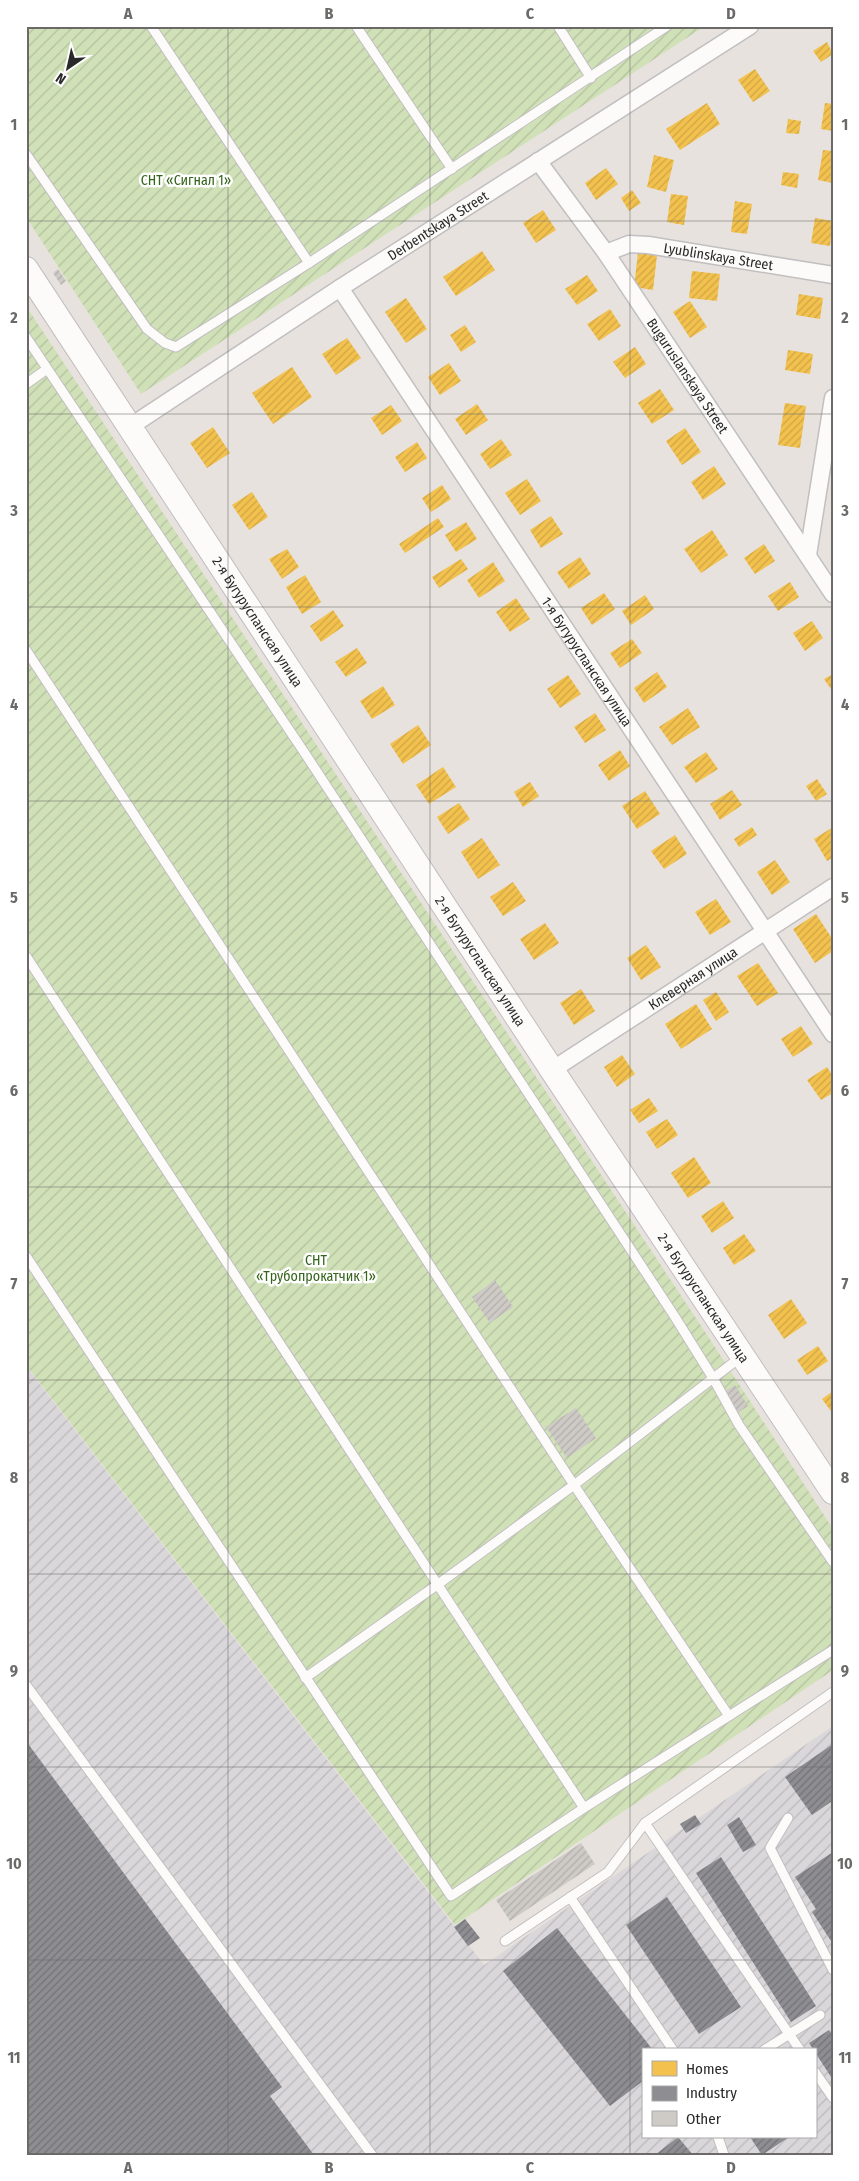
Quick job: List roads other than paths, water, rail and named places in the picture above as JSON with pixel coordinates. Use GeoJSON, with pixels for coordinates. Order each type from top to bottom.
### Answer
{"type":"FeatureCollection","features":[{"type":"Feature","properties":{"kind":"street","name":"Derbentskaya Street"},"geometry":{"type":"LineString","coordinates":[[128,428],[340,288],[750,26]]}},
{"type":"Feature","properties":{"kind":"street","name":"Buguruslanskaya Street"},"geometry":{"type":"LineString","coordinates":[[538,161],[606,253],[833,594]]}},
{"type":"Feature","properties":{"kind":"street","name":"Lyublinskaya Street"},"geometry":{"type":"LineString","coordinates":[[606,253],[629,244],[648,245],[833,275]]}},
{"type":"Feature","properties":{"kind":"street","name":"2-я Бугурусланская улица"},"geometry":{"type":"LineString","coordinates":[[26,269],[128,428],[833,1492]]}},
{"type":"Feature","properties":{"kind":"street","name":"1-я Бугурусланская улица"},"geometry":{"type":"LineString","coordinates":[[340,288],[833,1034]]}},
{"type":"Feature","properties":{"kind":"street"},"geometry":{"type":"LineString","coordinates":[[808,555],[833,398]]}},
{"type":"Feature","properties":{"kind":"street","name":"Клеверная улица"},"geometry":{"type":"LineString","coordinates":[[552,1070],[833,887]]}},
{"type":"Feature","properties":{"kind":"lane"},"geometry":{"type":"LineString","coordinates":[[152,26],[309,263]]}},
{"type":"Feature","properties":{"kind":"lane"},"geometry":{"type":"LineString","coordinates":[[356,26],[452,169]]}},
{"type":"Feature","properties":{"kind":"lane"},"geometry":{"type":"LineString","coordinates":[[558,26],[590,78]]}},
{"type":"Feature","properties":{"kind":"lane"},"geometry":{"type":"LineString","coordinates":[[26,154],[147,329],[165,343],[176,347],[309,263],[667,26]]}},
{"type":"Feature","properties":{"kind":"lane"},"geometry":{"type":"LineString","coordinates":[[26,337],[312,764],[713,1378],[738,1425],[833,1562]]}},
{"type":"Feature","properties":{"kind":"lane"},"geometry":{"type":"LineString","coordinates":[[26,384],[47,369]]}},
{"type":"Feature","properties":{"kind":"lane"},"geometry":{"type":"LineString","coordinates":[[26,650],[574,1484],[729,1716]]}},
{"type":"Feature","properties":{"kind":"lane"},"geometry":{"type":"LineString","coordinates":[[26,956],[584,1808]]}},
{"type":"Feature","properties":{"kind":"lane"},"geometry":{"type":"LineString","coordinates":[[26,1256],[451,1896],[584,1808],[833,1650]]}},
{"type":"Feature","properties":{"kind":"lane"},"geometry":{"type":"LineString","coordinates":[[305,1678],[437,1585],[742,1356]]}},
{"type":"Feature","properties":{"kind":"lane"},"geometry":{"type":"LineString","coordinates":[[26,1685],[372,2155]]}},
{"type":"Feature","properties":{"kind":"lane"},"geometry":{"type":"LineString","coordinates":[[506,1941],[608,1872],[645,1823],[833,1692]]}},
{"type":"Feature","properties":{"kind":"lane"},"geometry":{"type":"LineString","coordinates":[[788,1818],[770,1848],[833,1970]]}},
{"type":"Feature","properties":{"kind":"lane"},"geometry":{"type":"LineString","coordinates":[[645,1823],[799,2048]]}},
{"type":"Feature","properties":{"kind":"lane"},"geometry":{"type":"LineString","coordinates":[[570,1897],[672,2048]]}},
{"type":"Feature","properties":{"kind":"lane"},"geometry":{"type":"LineString","coordinates":[[767,2048],[820,2015]]}},
{"type":"Feature","properties":{"kind":"lane"},"geometry":{"type":"LineString","coordinates":[[816,2073],[833,2098]]}},
{"type":"Feature","properties":{"kind":"lane"},"geometry":{"type":"LineString","coordinates":[[718,2138],[724,2155]]}},
{"type":"Feature","properties":{"kind":"park label","name":"СНТ «Сигнал 1»"},"geometry":{"type":"Point","coordinates":[186,180]}},
{"type":"Feature","properties":{"kind":"park label","name":"СНТ «Трубопрокатчик 1»"},"geometry":{"type":"Point","coordinates":[316,1268]}}]}
